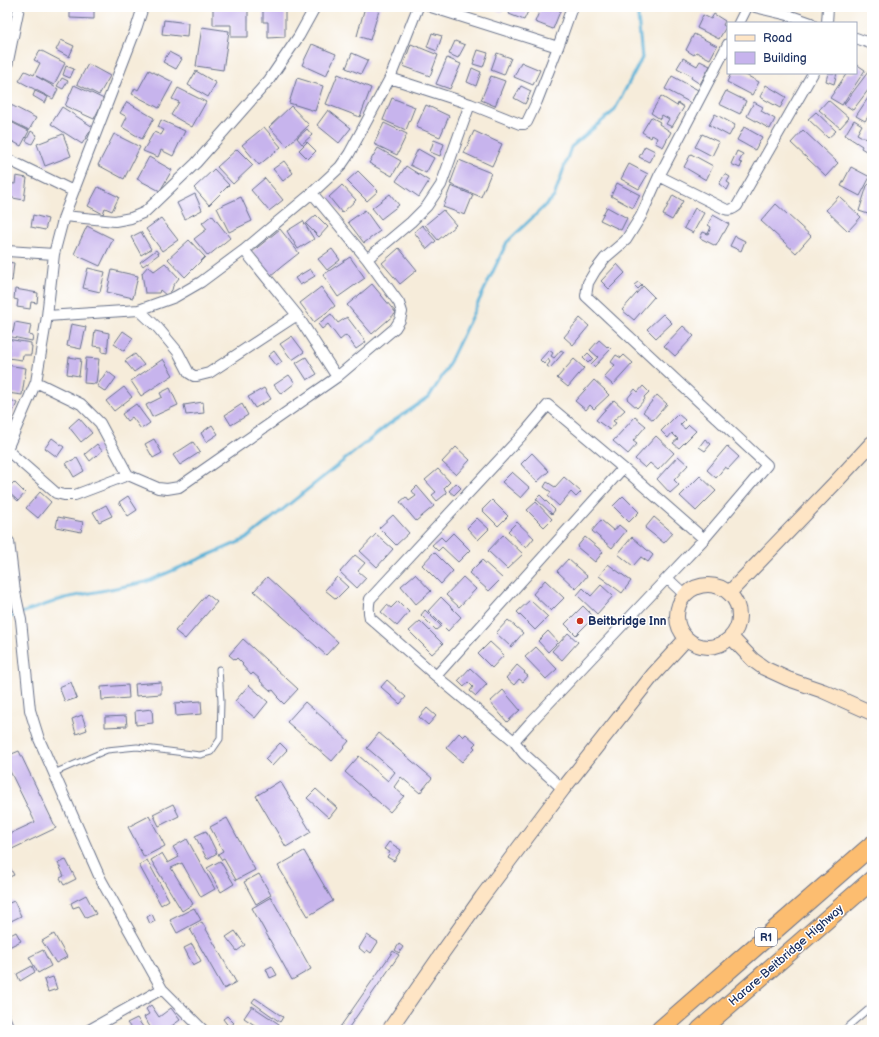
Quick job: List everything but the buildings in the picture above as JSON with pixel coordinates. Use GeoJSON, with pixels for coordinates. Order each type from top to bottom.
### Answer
{"type":"FeatureCollection","features":[{"type":"Feature","properties":{"kind":"highway","name":"R1"},"geometry":{"type":"LineString","coordinates":[[660,1030],[872,845]]}},
{"type":"Feature","properties":{"kind":"highway","name":"Harare-Beitbridge Highway"},"geometry":{"type":"LineString","coordinates":[[700,1030],[872,880]]}},
{"type":"Feature","properties":{"kind":"street"},"geometry":{"type":"LineString","coordinates":[[7,66],[19,7]]}},
{"type":"Feature","properties":{"kind":"street"},"geometry":{"type":"LineString","coordinates":[[128,475],[75,495],[64,495],[56,493],[7,450],[36,382],[47,316],[54,254],[64,216],[143,7]]}},
{"type":"Feature","properties":{"kind":"street"},"geometry":{"type":"LineString","coordinates":[[64,216],[115,221],[131,218],[145,212],[196,163],[269,80],[299,36],[315,7]]}},
{"type":"Feature","properties":{"kind":"street"},"geometry":{"type":"LineString","coordinates":[[47,316],[139,310],[175,297],[200,282],[244,250],[312,193],[340,166],[349,154],[390,78],[418,7]]}},
{"type":"Feature","properties":{"kind":"street"},"geometry":{"type":"LineString","coordinates":[[431,7],[558,47]]}},
{"type":"Feature","properties":{"kind":"street"},"geometry":{"type":"LineString","coordinates":[[390,78],[470,104],[520,124],[524,124],[527,122],[537,101],[572,7]]}},
{"type":"Feature","properties":{"kind":"street"},"geometry":{"type":"LineString","coordinates":[[740,22],[747,7]]}},
{"type":"Feature","properties":{"kind":"street"},"geometry":{"type":"LineString","coordinates":[[755,7],[809,22]]}},
{"type":"Feature","properties":{"kind":"street"},"geometry":{"type":"LineString","coordinates":[[827,22],[828,7]]}},
{"type":"Feature","properties":{"kind":"street"},"geometry":{"type":"LineString","coordinates":[[857,38],[872,44]]}},
{"type":"Feature","properties":{"kind":"street"},"geometry":{"type":"LineString","coordinates":[[514,742],[530,723],[704,539],[767,465],[586,296],[588,282],[595,271],[605,258],[626,240],[641,216],[659,176],[727,46]]}},
{"type":"Feature","properties":{"kind":"street"},"geometry":{"type":"LineString","coordinates":[[659,176],[725,210],[734,209],[812,74]]}},
{"type":"Feature","properties":{"kind":"street"},"geometry":{"type":"LineString","coordinates":[[367,259],[428,206],[441,184],[470,104]]}},
{"type":"Feature","properties":{"kind":"street"},"geometry":{"type":"LineString","coordinates":[[7,159],[74,191]]}},
{"type":"Feature","properties":{"kind":"street"},"geometry":{"type":"LineString","coordinates":[[36,382],[81,404],[100,423],[128,475],[158,488],[167,489],[179,487],[337,377],[395,328],[400,320],[402,312],[399,303],[367,259],[312,193]]}},
{"type":"Feature","properties":{"kind":"street"},"geometry":{"type":"LineString","coordinates":[[244,250],[297,315],[337,377]]}},
{"type":"Feature","properties":{"kind":"street"},"geometry":{"type":"LineString","coordinates":[[7,251],[54,254]]}},
{"type":"Feature","properties":{"kind":"street"},"geometry":{"type":"LineString","coordinates":[[139,310],[158,328],[178,352],[190,373],[194,376],[209,373],[297,315]]}},
{"type":"Feature","properties":{"kind":"street"},"geometry":{"type":"LineString","coordinates":[[563,789],[524,754],[514,742],[370,618],[368,604],[370,599],[526,431],[548,405],[704,539]]}},
{"type":"Feature","properties":{"kind":"street"},"geometry":{"type":"LineString","coordinates":[[729,593],[872,443]]}},
{"type":"Feature","properties":{"kind":"street"},"geometry":{"type":"LineString","coordinates":[[436,676],[623,468]]}},
{"type":"Feature","properties":{"kind":"street"},"geometry":{"type":"LineString","coordinates":[[7,540],[9,542],[15,592],[21,620],[30,710],[39,739],[100,878],[162,989],[203,1030]]}},
{"type":"Feature","properties":{"kind":"street"},"geometry":{"type":"LineString","coordinates":[[667,578],[684,594]]}},
{"type":"Feature","properties":{"kind":"street"},"geometry":{"type":"LineString","coordinates":[[703,585],[717,586],[729,593],[734,598],[739,611],[738,625],[731,637],[725,642],[712,647],[698,646],[686,639],[678,627],[676,620],[680,600],[684,594],[703,585]]}},
{"type":"Feature","properties":{"kind":"street"},"geometry":{"type":"LineString","coordinates":[[731,637],[753,660],[764,668],[788,679],[823,691],[872,713]]}},
{"type":"Feature","properties":{"kind":"street"},"geometry":{"type":"LineString","coordinates":[[389,1030],[482,897],[563,789],[653,675],[686,639]]}},
{"type":"Feature","properties":{"kind":"street"},"geometry":{"type":"LineString","coordinates":[[89,1030],[162,989]]}},
{"type":"Feature","properties":{"kind":"lane"},"geometry":{"type":"LineString","coordinates":[[54,773],[107,750],[137,747],[200,755],[211,752],[220,739],[221,701],[219,669]]}},
{"type":"Feature","properties":{"kind":"lane"},"geometry":{"type":"LineString","coordinates":[[844,1030],[872,1006]]}},
{"type":"Feature","properties":{"kind":"waterway"},"geometry":{"type":"LineString","coordinates":[[7,618],[65,598],[146,582],[246,539],[389,424],[429,397],[445,372],[507,242],[554,197],[571,147],[614,111],[642,58],[637,7]]}},
{"type":"Feature","properties":{"kind":"place","name":"Beitbridge Inn"},"geometry":{"type":"Point","coordinates":[580,621]}}]}
